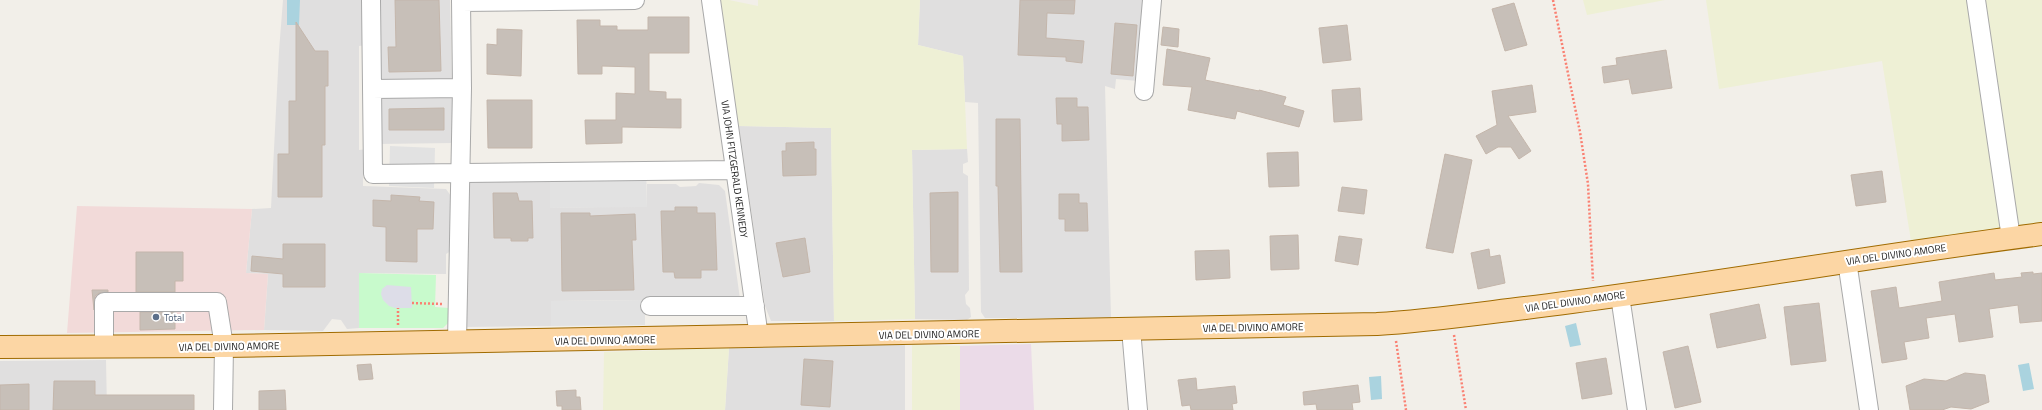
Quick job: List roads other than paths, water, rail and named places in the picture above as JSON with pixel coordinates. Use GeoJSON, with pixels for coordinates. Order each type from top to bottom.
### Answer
{"type":"FeatureCollection","features":[{"type":"Feature","properties":{"kind":"main road","name":"VIA DEL DIVINO AMORE"},"geometry":{"type":"LineString","coordinates":[[0,347],[104,348],[759,337],[1393,323],[1594,300],[1847,261],[2042,234]]}},
{"type":"Feature","properties":{"kind":"street"},"geometry":{"type":"LineString","coordinates":[[371,0],[373,174],[735,170]]}},
{"type":"Feature","properties":{"kind":"street"},"geometry":{"type":"LineString","coordinates":[[457,342],[459,304],[462,88],[461,1],[635,0]]}},
{"type":"Feature","properties":{"kind":"street","name":"VIA JOHN FITZGERALD KENNEDY"},"geometry":{"type":"LineString","coordinates":[[711,0],[759,337]]}},
{"type":"Feature","properties":{"kind":"street"},"geometry":{"type":"LineString","coordinates":[[1144,91],[1152,0]]}},
{"type":"Feature","properties":{"kind":"street"},"geometry":{"type":"LineString","coordinates":[[1976,0],[2011,238]]}},
{"type":"Feature","properties":{"kind":"street"},"geometry":{"type":"LineString","coordinates":[[372,88],[462,88]]}},
{"type":"Feature","properties":{"kind":"street"},"geometry":{"type":"LineString","coordinates":[[1847,261],[1869,410]]}},
{"type":"Feature","properties":{"kind":"street"},"geometry":{"type":"LineString","coordinates":[[1620,296],[1637,410]]}},
{"type":"Feature","properties":{"kind":"street"},"geometry":{"type":"LineString","coordinates":[[104,348],[104,302],[217,302],[224,346],[223,410]]}},
{"type":"Feature","properties":{"kind":"street"},"geometry":{"type":"LineString","coordinates":[[650,306],[755,306]]}},
{"type":"Feature","properties":{"kind":"street"},"geometry":{"type":"LineString","coordinates":[[1131,329],[1138,410]]}},
{"type":"Feature","properties":{"kind":"water"},"geometry":{"type":"Polygon","coordinates":[[[287,0],[300,0],[299,25],[287,25],[287,0]]]}},
{"type":"Feature","properties":{"kind":"water"},"geometry":{"type":"Polygon","coordinates":[[[1576,323],[1581,345],[1570,347],[1565,326],[1576,323]]]}},
{"type":"Feature","properties":{"kind":"water"},"geometry":{"type":"Polygon","coordinates":[[[2029,363],[2034,389],[2023,391],[2018,365],[2029,363]]]}},
{"type":"Feature","properties":{"kind":"water"},"geometry":{"type":"Polygon","coordinates":[[[1381,376],[1382,399],[1371,400],[1369,377],[1381,376]]]}},
{"type":"Feature","properties":{"kind":"place","name":"Total"},"geometry":{"type":"Point","coordinates":[156,317]}}]}
